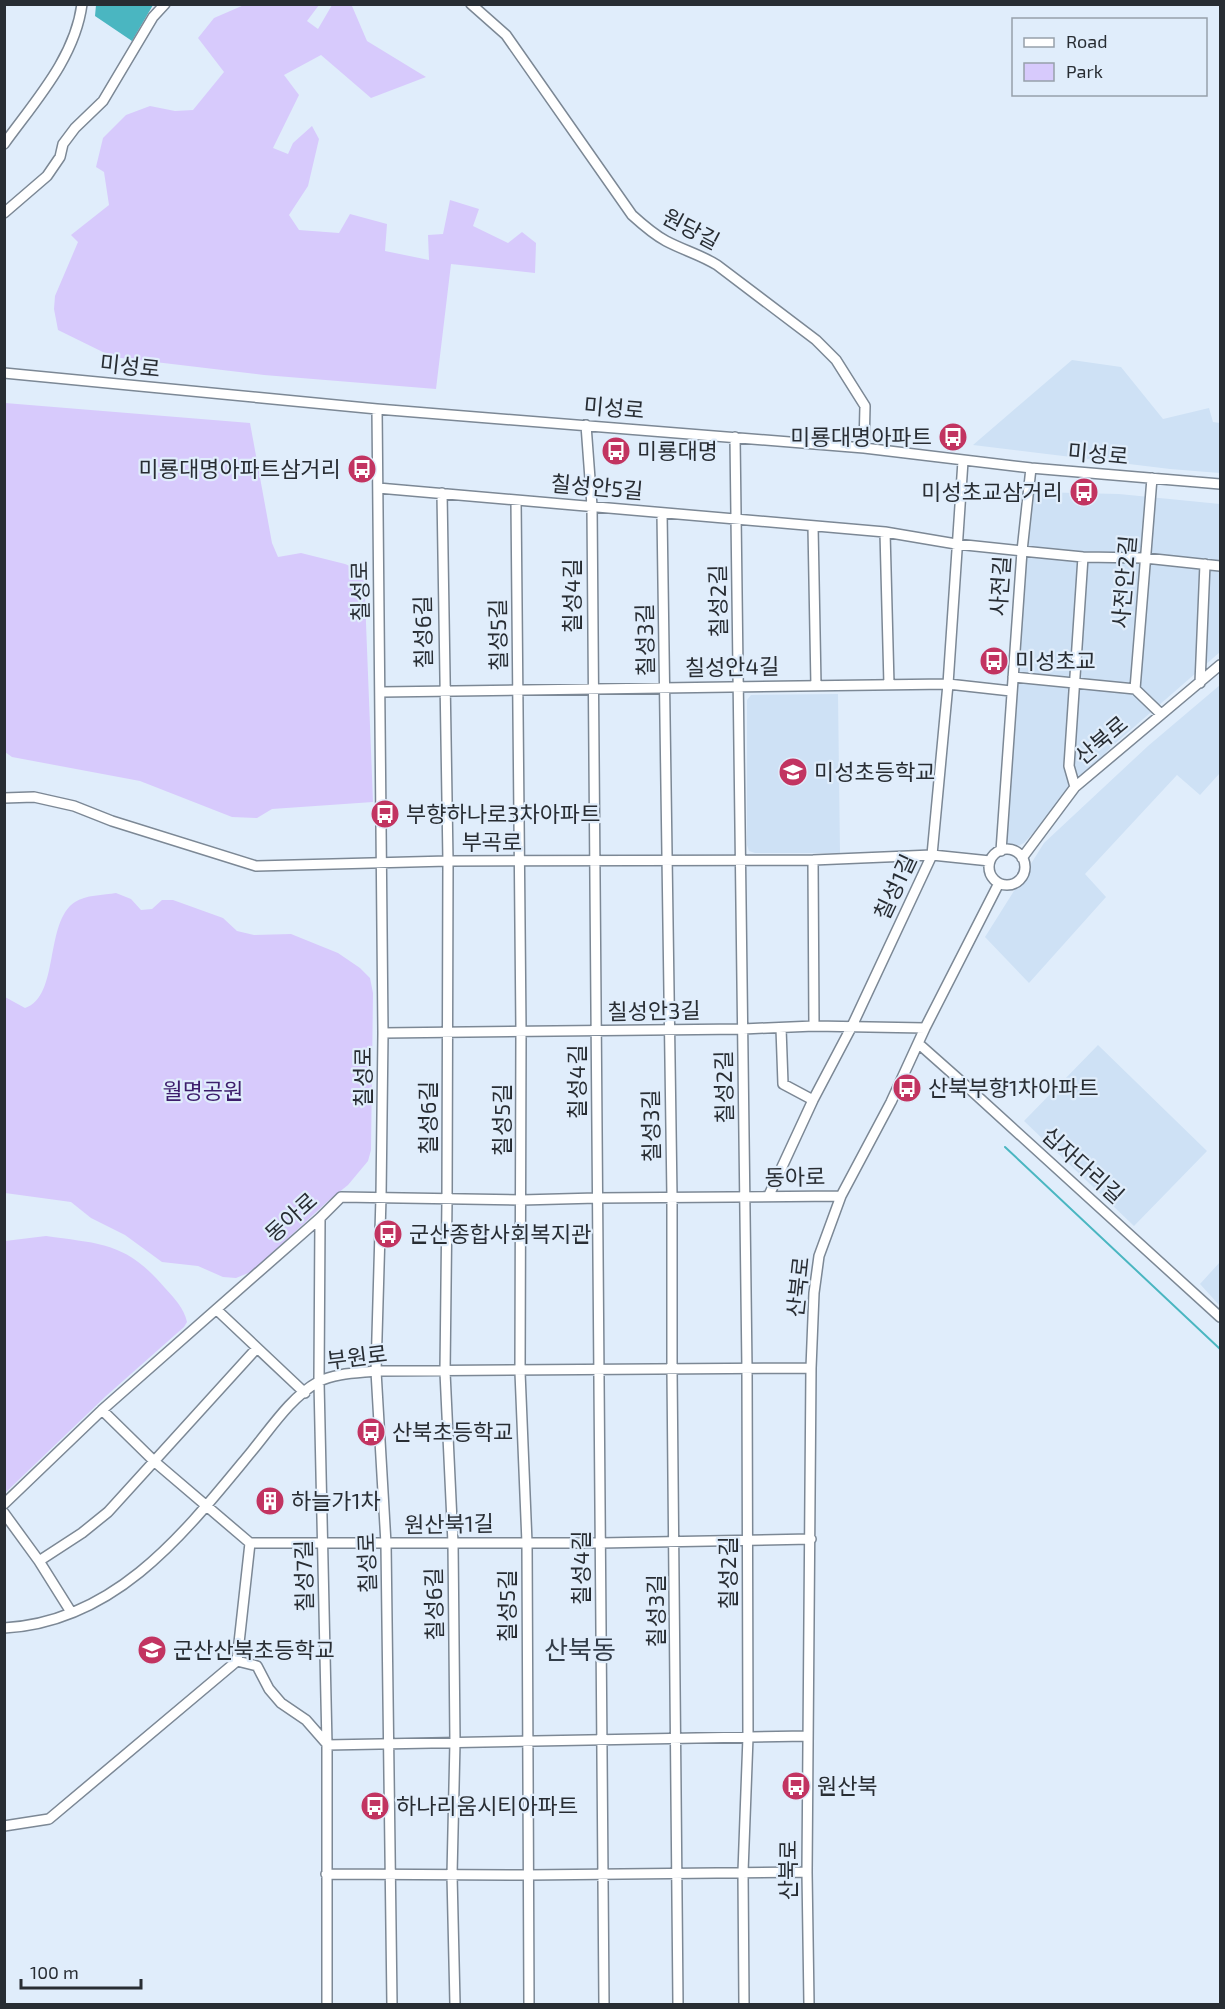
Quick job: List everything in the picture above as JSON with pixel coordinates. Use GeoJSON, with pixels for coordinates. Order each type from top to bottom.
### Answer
{"type":"FeatureCollection","features":[{"type":"Feature","properties":{"kind":"street"},"geometry":{"type":"LineString","coordinates":[[4,144],[62,63],[80,20],[82,4]]}},
{"type":"Feature","properties":{"kind":"street"},"geometry":{"type":"LineString","coordinates":[[4,213],[47,176],[60,157],[63,144],[75,128],[103,101],[153,17],[165,4]]}},
{"type":"Feature","properties":{"kind":"street","name":"원당길"},"geometry":{"type":"LineString","coordinates":[[471,4],[506,35],[632,215],[649,230],[667,241],[717,265],[816,340],[836,360],[865,406],[864,448]]}},
{"type":"Feature","properties":{"kind":"street","name":"미성로"},"geometry":{"type":"LineString","coordinates":[[4,373],[377,409],[864,448],[1031,468],[1221,484]]}},
{"type":"Feature","properties":{"kind":"street","name":"칠성로"},"geometry":{"type":"LineString","coordinates":[[377,409],[382,1033],[381,1197],[376,1371],[387,1544],[392,2004]]}},
{"type":"Feature","properties":{"kind":"street","name":"칠성4길"},"geometry":{"type":"LineString","coordinates":[[586,425],[591,507],[593,861],[597,1030],[604,2004]]}},
{"type":"Feature","properties":{"kind":"street","name":"칠성2길"},"geometry":{"type":"LineString","coordinates":[[735,437],[747,1369],[748,1737],[743,1872],[744,2004]]}},
{"type":"Feature","properties":{"kind":"street","name":"칠성1길"},"geometry":{"type":"LineString","coordinates":[[769,1195],[932,855],[948,684],[963,460]]}},
{"type":"Feature","properties":{"kind":"street","name":"사전길"},"geometry":{"type":"LineString","coordinates":[[1001,851],[1011,691],[1031,468]]}},
{"type":"Feature","properties":{"kind":"street","name":"사전안2길"},"geometry":{"type":"LineString","coordinates":[[1135,689],[1152,478]]}},
{"type":"Feature","properties":{"kind":"street","name":"칠성안5길"},"geometry":{"type":"LineString","coordinates":[[378,488],[885,532],[956,544],[1022,551],[1145,558],[1221,566]]}},
{"type":"Feature","properties":{"kind":"street","name":"칠성6길"},"geometry":{"type":"LineString","coordinates":[[442,493],[443,691],[448,861],[445,1372],[453,1543],[455,1743],[452,1875],[455,2004]]}},
{"type":"Feature","properties":{"kind":"street","name":"칠성5길"},"geometry":{"type":"LineString","coordinates":[[516,500],[521,1031],[520,1372],[527,1543],[529,2004]]}},
{"type":"Feature","properties":{"kind":"street","name":"칠성3길"},"geometry":{"type":"LineString","coordinates":[[662,513],[672,1197],[678,2004]]}},
{"type":"Feature","properties":{"kind":"street"},"geometry":{"type":"LineString","coordinates":[[813,526],[816,686]]}},
{"type":"Feature","properties":{"kind":"street"},"geometry":{"type":"LineString","coordinates":[[885,532],[889,685]]}},
{"type":"Feature","properties":{"kind":"street"},"geometry":{"type":"LineString","coordinates":[[1075,787],[1069,766],[1083,556]]}},
{"type":"Feature","properties":{"kind":"street"},"geometry":{"type":"LineString","coordinates":[[1200,683],[1205,564]]}},
{"type":"Feature","properties":{"kind":"street","name":"산북로"},"geometry":{"type":"LineString","coordinates":[[1022,858],[1075,787],[1221,665]]}},
{"type":"Feature","properties":{"kind":"street"},"geometry":{"type":"LineString","coordinates":[[1013,677],[1135,689],[1161,714]]}},
{"type":"Feature","properties":{"kind":"street","name":"칠성안4길"},"geometry":{"type":"LineString","coordinates":[[381,692],[948,684],[1011,691]]}},
{"type":"Feature","properties":{"kind":"street","name":"부곡로"},"geometry":{"type":"LineString","coordinates":[[4,798],[34,797],[74,806],[112,821],[256,866],[448,861],[813,860],[932,855],[990,861]]}},
{"type":"Feature","properties":{"kind":"street"},"geometry":{"type":"LineString","coordinates":[[1010,849],[1022,858],[1025,865],[1022,877],[1013,884],[999,883],[990,872],[990,861],[1001,851],[1010,849]]}},
{"type":"Feature","properties":{"kind":"street"},"geometry":{"type":"LineString","coordinates":[[813,860],[814,1026]]}},
{"type":"Feature","properties":{"kind":"street","name":"산북로"},"geometry":{"type":"LineString","coordinates":[[809,2004],[807,1872],[811,1368],[814,1293],[819,1256],[841,1196],[891,1102],[999,883]]}},
{"type":"Feature","properties":{"kind":"street","name":"칠성안3길"},"geometry":{"type":"LineString","coordinates":[[382,1033],[743,1029],[814,1026],[926,1028]]}},
{"type":"Feature","properties":{"kind":"street"},"geometry":{"type":"LineString","coordinates":[[781,1028],[783,1084],[813,1100]]}},
{"type":"Feature","properties":{"kind":"street","name":"십자다리길"},"geometry":{"type":"LineString","coordinates":[[919,1044],[1221,1317]]}},
{"type":"Feature","properties":{"kind":"street","name":"동아로"},"geometry":{"type":"LineString","coordinates":[[4,1504],[102,1410],[217,1310],[341,1197],[521,1200],[597,1197],[841,1196]]}},
{"type":"Feature","properties":{"kind":"street","name":"칠성7길"},"geometry":{"type":"LineString","coordinates":[[320,1218],[319,1382],[327,1744],[327,2004]]}},
{"type":"Feature","properties":{"kind":"street"},"geometry":{"type":"LineString","coordinates":[[217,1310],[305,1393]]}},
{"type":"Feature","properties":{"kind":"street"},"geometry":{"type":"LineString","coordinates":[[39,1561],[82,1533],[108,1512],[256,1349]]}},
{"type":"Feature","properties":{"kind":"street","name":"부원로"},"geometry":{"type":"LineString","coordinates":[[4,1628],[41,1624],[101,1600],[130,1581],[168,1548],[207,1506],[289,1407],[319,1382],[341,1375],[376,1371],[520,1372],[811,1368]]}},
{"type":"Feature","properties":{"kind":"street"},"geometry":{"type":"LineString","coordinates":[[4,1826],[49,1819],[237,1662],[250,1543],[155,1462],[102,1410]]}},
{"type":"Feature","properties":{"kind":"street"},"geometry":{"type":"LineString","coordinates":[[4,1513],[39,1561],[70,1612]]}},
{"type":"Feature","properties":{"kind":"street","name":"원산북1길"},"geometry":{"type":"LineString","coordinates":[[250,1543],[323,1545],[811,1539]]}},
{"type":"Feature","properties":{"kind":"street"},"geometry":{"type":"LineString","coordinates":[[237,1662],[257,1666],[269,1689],[281,1703],[306,1720],[327,1744],[808,1736]]}},
{"type":"Feature","properties":{"kind":"street"},"geometry":{"type":"LineString","coordinates":[[326,1874],[528,1875],[807,1872]]}},
{"type":"Feature","properties":{"kind":"shaded area"},"geometry":{"type":"Polygon","coordinates":[[[1072,360],[1121,367],[1163,419],[1209,408],[1213,422],[1220,423],[1220,473],[973,445],[1072,360]]]}},
{"type":"Feature","properties":{"kind":"shaded area"},"geometry":{"type":"Polygon","coordinates":[[[1034,492],[1119,494],[1220,504],[1220,652],[1111,747],[1024,843],[1016,847],[1006,845],[1024,570],[1034,492]]]}},
{"type":"Feature","properties":{"kind":"shaded area"},"geometry":{"type":"Polygon","coordinates":[[[1220,685],[1220,773],[1200,795],[1177,775],[1085,874],[1106,897],[1029,983],[985,937],[1044,843],[1148,746],[1220,685]]]}},
{"type":"Feature","properties":{"kind":"shaded area","name":"미성초등학교"},"geometry":{"type":"Polygon","coordinates":[[[838,694],[840,853],[755,853],[749,851],[747,845],[747,700],[751,695],[838,694]]]}},
{"type":"Feature","properties":{"kind":"shaded area"},"geometry":{"type":"Polygon","coordinates":[[[1098,1045],[1207,1151],[1134,1226],[1024,1121],[1098,1045]]]}},
{"type":"Feature","properties":{"kind":"shaded area"},"geometry":{"type":"Polygon","coordinates":[[[1220,1262],[1220,1306],[1200,1284],[1220,1262]]]}},
{"type":"Feature","properties":{"kind":"green space"},"geometry":{"type":"Polygon","coordinates":[[[244,5],[319,5],[307,21],[318,29],[332,5],[352,6],[367,41],[426,77],[371,98],[321,55],[284,75],[299,95],[273,148],[288,154],[293,143],[312,126],[319,139],[308,186],[289,215],[299,230],[339,233],[350,214],[387,224],[385,251],[429,260],[428,235],[443,234],[450,200],[479,209],[473,226],[508,243],[522,232],[536,243],[535,273],[451,264],[436,389],[264,375],[113,357],[58,330],[54,309],[55,296],[78,242],[71,235],[109,205],[104,172],[96,167],[103,138],[126,115],[150,106],[175,111],[193,110],[224,72],[198,38],[214,18],[244,5]]]}},
{"type":"Feature","properties":{"kind":"green space"},"geometry":{"type":"Polygon","coordinates":[[[5,403],[250,423],[272,543],[278,557],[301,553],[345,564],[364,572],[373,802],[272,809],[257,818],[232,817],[140,781],[12,757],[5,752],[5,403]]]}},
{"type":"Feature","properties":{"kind":"green space","name":"월명공원"},"geometry":{"type":"Polygon","coordinates":[[[116,893],[131,899],[141,910],[152,909],[162,900],[173,900],[223,918],[237,931],[254,935],[291,934],[338,953],[370,978],[373,993],[371,1150],[368,1161],[348,1185],[253,1271],[236,1278],[223,1277],[198,1266],[162,1262],[125,1235],[91,1218],[71,1202],[5,1193],[5,997],[25,1008],[36,1001],[48,975],[59,925],[65,912],[79,900],[116,893]]]}},
{"type":"Feature","properties":{"kind":"green space"},"geometry":{"type":"Polygon","coordinates":[[[46,1236],[98,1244],[125,1253],[151,1273],[175,1299],[187,1322],[5,1493],[5,1241],[46,1236]]]}},
{"type":"Feature","properties":{"kind":"water"},"geometry":{"type":"Polygon","coordinates":[[[96,4],[153,5],[132,41],[95,16],[96,4]]]}},
{"type":"Feature","properties":{"kind":"waterway"},"geometry":{"type":"LineString","coordinates":[[1005,1147],[1220,1349]]}},
{"type":"Feature","properties":{"kind":"place","name":"미룡대명아파트"},"geometry":{"type":"Point","coordinates":[953,437]}},
{"type":"Feature","properties":{"kind":"place","name":"미룡대명"},"geometry":{"type":"Point","coordinates":[616,451]}},
{"type":"Feature","properties":{"kind":"place","name":"미룡대명아파트삼거리"},"geometry":{"type":"Point","coordinates":[362,469]}},
{"type":"Feature","properties":{"kind":"place","name":"미성초교삼거리"},"geometry":{"type":"Point","coordinates":[1084,492]}},
{"type":"Feature","properties":{"kind":"place","name":"미성초교"},"geometry":{"type":"Point","coordinates":[994,661]}},
{"type":"Feature","properties":{"kind":"place","name":"미성초등학교"},"geometry":{"type":"Point","coordinates":[793,772]}},
{"type":"Feature","properties":{"kind":"place","name":"부향하나로3차아파트"},"geometry":{"type":"Point","coordinates":[385,814]}},
{"type":"Feature","properties":{"kind":"place","name":"산북부향1차아파트"},"geometry":{"type":"Point","coordinates":[907,1088]}},
{"type":"Feature","properties":{"kind":"place","name":"군산종합사회복지관"},"geometry":{"type":"Point","coordinates":[388,1234]}},
{"type":"Feature","properties":{"kind":"place","name":"산북초등학교"},"geometry":{"type":"Point","coordinates":[371,1432]}},
{"type":"Feature","properties":{"kind":"place","name":"하늘가1차"},"geometry":{"type":"Point","coordinates":[270,1501]}},
{"type":"Feature","properties":{"kind":"place","name":"군산산북초등학교"},"geometry":{"type":"Point","coordinates":[152,1650]}},
{"type":"Feature","properties":{"kind":"place","name":"원산북"},"geometry":{"type":"Point","coordinates":[796,1786]}},
{"type":"Feature","properties":{"kind":"place","name":"하나리움시티아파트"},"geometry":{"type":"Point","coordinates":[375,1806]}},
{"type":"Feature","properties":{"kind":"district","name":"산북동"},"geometry":{"type":"Point","coordinates":[580,1650]}}]}
